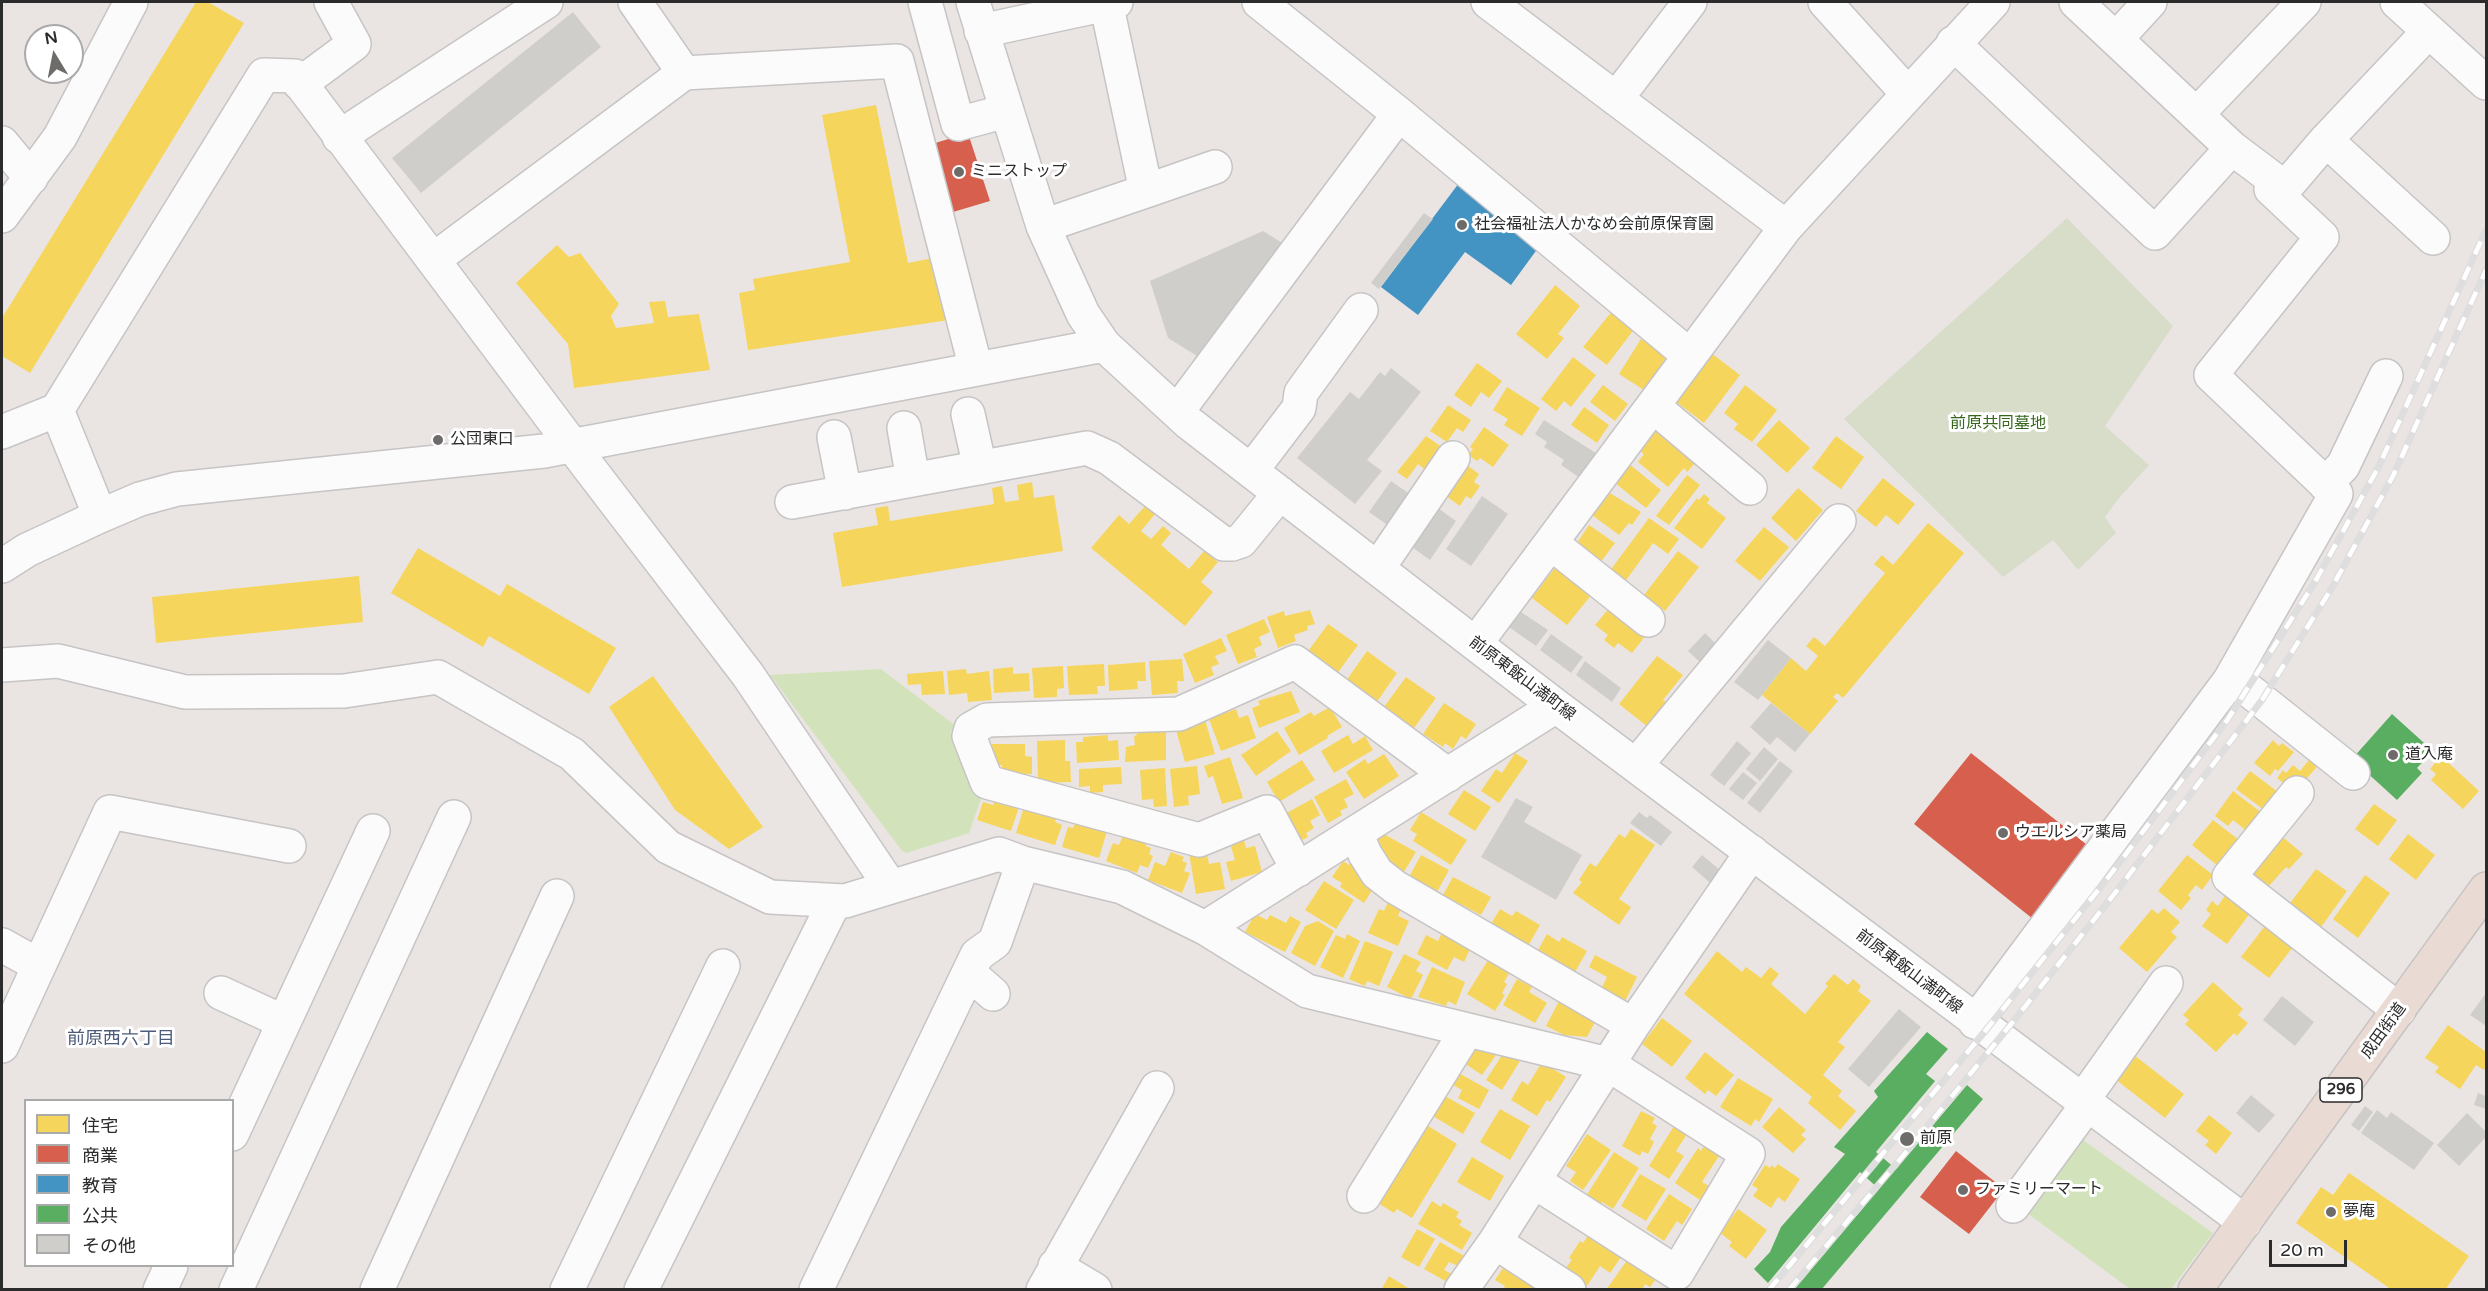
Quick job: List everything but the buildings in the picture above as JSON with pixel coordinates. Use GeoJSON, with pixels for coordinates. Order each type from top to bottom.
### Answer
{"type":"FeatureCollection","features":[{"type":"Feature","properties":{"kind":"highway","name":"成田街道"},"geometry":{"type":"LineString","coordinates":[[2195,1290],[2485,895]]}},
{"type":"Feature","properties":{"kind":"street"},"geometry":{"type":"LineString","coordinates":[[2,216],[60,137],[130,2]]}},
{"type":"Feature","properties":{"kind":"street"},"geometry":{"type":"LineString","coordinates":[[300,84],[354,44],[331,2]]}},
{"type":"Feature","properties":{"kind":"street"},"geometry":{"type":"LineString","coordinates":[[339,137],[546,2]]}},
{"type":"Feature","properties":{"kind":"street"},"geometry":{"type":"LineString","coordinates":[[635,2],[684,73]]}},
{"type":"Feature","properties":{"kind":"street"},"geometry":{"type":"LineString","coordinates":[[925,2],[958,124],[1006,111]]}},
{"type":"Feature","properties":{"kind":"street"},"geometry":{"type":"LineString","coordinates":[[977,16],[1110,2],[1146,191]]}},
{"type":"Feature","properties":{"kind":"street"},"geometry":{"type":"LineString","coordinates":[[1259,2],[1399,114],[1690,356]]}},
{"type":"Feature","properties":{"kind":"street"},"geometry":{"type":"LineString","coordinates":[[1616,99],[1690,2]]}},
{"type":"Feature","properties":{"kind":"street"},"geometry":{"type":"LineString","coordinates":[[1825,2],[1907,93]]}},
{"type":"Feature","properties":{"kind":"street"},"geometry":{"type":"LineString","coordinates":[[1476,643],[1786,227],[1993,2]]}},
{"type":"Feature","properties":{"kind":"street"},"geometry":{"type":"LineString","coordinates":[[2076,2],[2232,148],[2285,188],[2326,140],[2429,31]]}},
{"type":"Feature","properties":{"kind":"street"},"geometry":{"type":"LineString","coordinates":[[2116,39],[2150,2]]}},
{"type":"Feature","properties":{"kind":"street"},"geometry":{"type":"LineString","coordinates":[[2197,114],[2304,2]]}},
{"type":"Feature","properties":{"kind":"street"},"geometry":{"type":"LineString","coordinates":[[2397,2],[2487,83]]}},
{"type":"Feature","properties":{"kind":"street"},"geometry":{"type":"LineString","coordinates":[[1499,5],[1616,99],[1786,227]]}},
{"type":"Feature","properties":{"kind":"street","name":"前原東飯山満町線"},"geometry":{"type":"LineString","coordinates":[[977,16],[1043,226],[1083,314],[1104,345],[1177,412],[1251,471],[1975,1022],[2245,1222]]}},
{"type":"Feature","properties":{"kind":"street"},"geometry":{"type":"LineString","coordinates":[[1953,44],[2155,233],[2232,148]]}},
{"type":"Feature","properties":{"kind":"street"},"geometry":{"type":"LineString","coordinates":[[433,260],[684,73],[897,60],[976,369]]}},
{"type":"Feature","properties":{"kind":"street"},"geometry":{"type":"LineString","coordinates":[[2,432],[57,410],[264,75],[295,76],[748,675],[890,885]]}},
{"type":"Feature","properties":{"kind":"street"},"geometry":{"type":"LineString","coordinates":[[1177,412],[1399,114]]}},
{"type":"Feature","properties":{"kind":"street"},"geometry":{"type":"LineString","coordinates":[[2326,140],[2433,238]]}},
{"type":"Feature","properties":{"kind":"street"},"geometry":{"type":"LineString","coordinates":[[2,143],[31,178]]}},
{"type":"Feature","properties":{"kind":"street"},"geometry":{"type":"LineString","coordinates":[[1043,226],[1215,166]]}},
{"type":"Feature","properties":{"kind":"street"},"geometry":{"type":"LineString","coordinates":[[1975,1022],[2230,680],[2336,494],[2211,375],[2322,237],[2271,189],[2277,182]]}},
{"type":"Feature","properties":{"kind":"street"},"geometry":{"type":"LineString","coordinates":[[1251,471],[1299,408],[1301,393],[1361,310]]}},
{"type":"Feature","properties":{"kind":"street"},"geometry":{"type":"LineString","coordinates":[[2,566],[27,550],[140,498],[177,489],[574,446],[1104,345]]}},
{"type":"Feature","properties":{"kind":"street"},"geometry":{"type":"LineString","coordinates":[[2325,484],[2343,466],[2386,376]]}},
{"type":"Feature","properties":{"kind":"street"},"geometry":{"type":"LineString","coordinates":[[1653,406],[1750,488]]}},
{"type":"Feature","properties":{"kind":"street"},"geometry":{"type":"LineString","coordinates":[[57,410],[100,516]]}},
{"type":"Feature","properties":{"kind":"street"},"geometry":{"type":"LineString","coordinates":[[968,414],[980,468]]}},
{"type":"Feature","properties":{"kind":"street"},"geometry":{"type":"LineString","coordinates":[[904,428],[913,480]]}},
{"type":"Feature","properties":{"kind":"street"},"geometry":{"type":"LineString","coordinates":[[834,437],[844,493]]}},
{"type":"Feature","properties":{"kind":"street"},"geometry":{"type":"LineString","coordinates":[[792,502],[1088,448],[1110,458],[1224,544],[1232,544],[1241,541],[1280,493]]}},
{"type":"Feature","properties":{"kind":"street"},"geometry":{"type":"LineString","coordinates":[[1378,568],[1453,458]]}},
{"type":"Feature","properties":{"kind":"street"},"geometry":{"type":"LineString","coordinates":[[1637,764],[1839,521]]}},
{"type":"Feature","properties":{"kind":"street"},"geometry":{"type":"LineString","coordinates":[[1551,543],[1648,620]]}},
{"type":"Feature","properties":{"kind":"street"},"geometry":{"type":"LineString","coordinates":[[2,666],[58,661],[185,692],[344,690],[438,677],[572,754],[668,847],[770,897],[845,901],[890,885],[999,854],[1023,863],[1122,887],[1205,928],[1307,991],[1608,1064],[1748,1154],[1677,1273],[1535,1182]]}},
{"type":"Feature","properties":{"kind":"street"},"geometry":{"type":"LineString","coordinates":[[1298,870],[1268,812],[1199,840],[987,782],[969,736],[971,729],[987,720],[1179,714],[1295,662],[1448,775]]}},
{"type":"Feature","properties":{"kind":"street"},"geometry":{"type":"LineString","coordinates":[[2230,680],[2246,688],[2353,773]]}},
{"type":"Feature","properties":{"kind":"street"},"geometry":{"type":"LineString","coordinates":[[1205,928],[1557,706]]}},
{"type":"Feature","properties":{"kind":"street"},"geometry":{"type":"LineString","coordinates":[[2297,793],[2229,878],[2399,1010]]}},
{"type":"Feature","properties":{"kind":"street"},"geometry":{"type":"LineString","coordinates":[[2,1046],[110,813],[289,846]]}},
{"type":"Feature","properties":{"kind":"street"},"geometry":{"type":"LineString","coordinates":[[236,1290],[454,817]]}},
{"type":"Feature","properties":{"kind":"street"},"geometry":{"type":"LineString","coordinates":[[234,1130],[373,831]]}},
{"type":"Feature","properties":{"kind":"street"},"geometry":{"type":"LineString","coordinates":[[1356,833],[1377,873],[1395,887],[1633,1025]]}},
{"type":"Feature","properties":{"kind":"street"},"geometry":{"type":"LineString","coordinates":[[1461,1290],[1535,1182],[1633,1025],[1752,852]]}},
{"type":"Feature","properties":{"kind":"street"},"geometry":{"type":"LineString","coordinates":[[816,1290],[977,955],[995,942],[1023,863]]}},
{"type":"Feature","properties":{"kind":"street"},"geometry":{"type":"LineString","coordinates":[[377,1290],[556,896]]}},
{"type":"Feature","properties":{"kind":"street"},"geometry":{"type":"LineString","coordinates":[[641,1290],[835,901]]}},
{"type":"Feature","properties":{"kind":"street"},"geometry":{"type":"LineString","coordinates":[[2,945],[38,965]]}},
{"type":"Feature","properties":{"kind":"street"},"geometry":{"type":"LineString","coordinates":[[567,1290],[723,966]]}},
{"type":"Feature","properties":{"kind":"street"},"geometry":{"type":"LineString","coordinates":[[969,972],[993,994]]}},
{"type":"Feature","properties":{"kind":"street"},"geometry":{"type":"LineString","coordinates":[[2013,1206],[2166,982]]}},
{"type":"Feature","properties":{"kind":"street"},"geometry":{"type":"LineString","coordinates":[[221,993],[284,1022]]}},
{"type":"Feature","properties":{"kind":"street"},"geometry":{"type":"LineString","coordinates":[[1364,1196],[1467,1030]]}},
{"type":"Feature","properties":{"kind":"street"},"geometry":{"type":"LineString","coordinates":[[1095,1290],[1049,1278],[1156,1088]]}},
{"type":"Feature","properties":{"kind":"street"},"geometry":{"type":"LineString","coordinates":[[1495,1242],[1569,1290]]}},
{"type":"Feature","properties":{"kind":"street"},"geometry":{"type":"LineString","coordinates":[[160,1290],[171,1267]]}},
{"type":"Feature","properties":{"kind":"green space","name":"前原共同墓地"},"geometry":{"type":"Polygon","coordinates":[[[2067,218],[2173,326],[2105,426],[2149,465],[2105,517],[2116,533],[2078,570],[2053,540],[2003,577],[1844,419],[2067,218]]]}},
{"type":"Feature","properties":{"kind":"green space"},"geometry":{"type":"Polygon","coordinates":[[[881,669],[956,726],[950,732],[983,793],[969,833],[907,853],[902,851],[770,675],[881,669]]]}},
{"type":"Feature","properties":{"kind":"green space"},"geometry":{"type":"Polygon","coordinates":[[[2076,1135],[2213,1233],[2171,1289],[2130,1289],[2023,1210],[2076,1135]]]}},
{"type":"Feature","properties":{"kind":"railway"},"geometry":{"type":"LineString","coordinates":[[1769,1290],[1986,1030],[2107,879],[2228,719],[2315,582],[2379,466],[2486,230]]}},
{"type":"Feature","properties":{"kind":"railway"},"geometry":{"type":"LineString","coordinates":[[1789,1290],[2016,1018],[2119,888],[2262,700],[2330,591],[2393,476],[2486,270]]}},
{"type":"Feature","properties":{"kind":"place","name":"ミニストップ"},"geometry":{"type":"Point","coordinates":[959,172]}},
{"type":"Feature","properties":{"kind":"place","name":"社会福祉法人かなめ会前原保育園"},"geometry":{"type":"Point","coordinates":[1462,225]}},
{"type":"Feature","properties":{"kind":"place","name":"公団東口"},"geometry":{"type":"Point","coordinates":[438,440]}},
{"type":"Feature","properties":{"kind":"place","name":"道入庵"},"geometry":{"type":"Point","coordinates":[2393,755]}},
{"type":"Feature","properties":{"kind":"place","name":"ウエルシア薬局"},"geometry":{"type":"Point","coordinates":[2003,833]}},
{"type":"Feature","properties":{"kind":"place","name":"前原"},"geometry":{"type":"Point","coordinates":[1907,1139]}},
{"type":"Feature","properties":{"kind":"place","name":"ファミリーマート"},"geometry":{"type":"Point","coordinates":[1963,1190]}},
{"type":"Feature","properties":{"kind":"place","name":"夢庵"},"geometry":{"type":"Point","coordinates":[2331,1212]}},
{"type":"Feature","properties":{"kind":"district","name":"前原西六丁目"},"geometry":{"type":"Point","coordinates":[121,1039]}}]}
